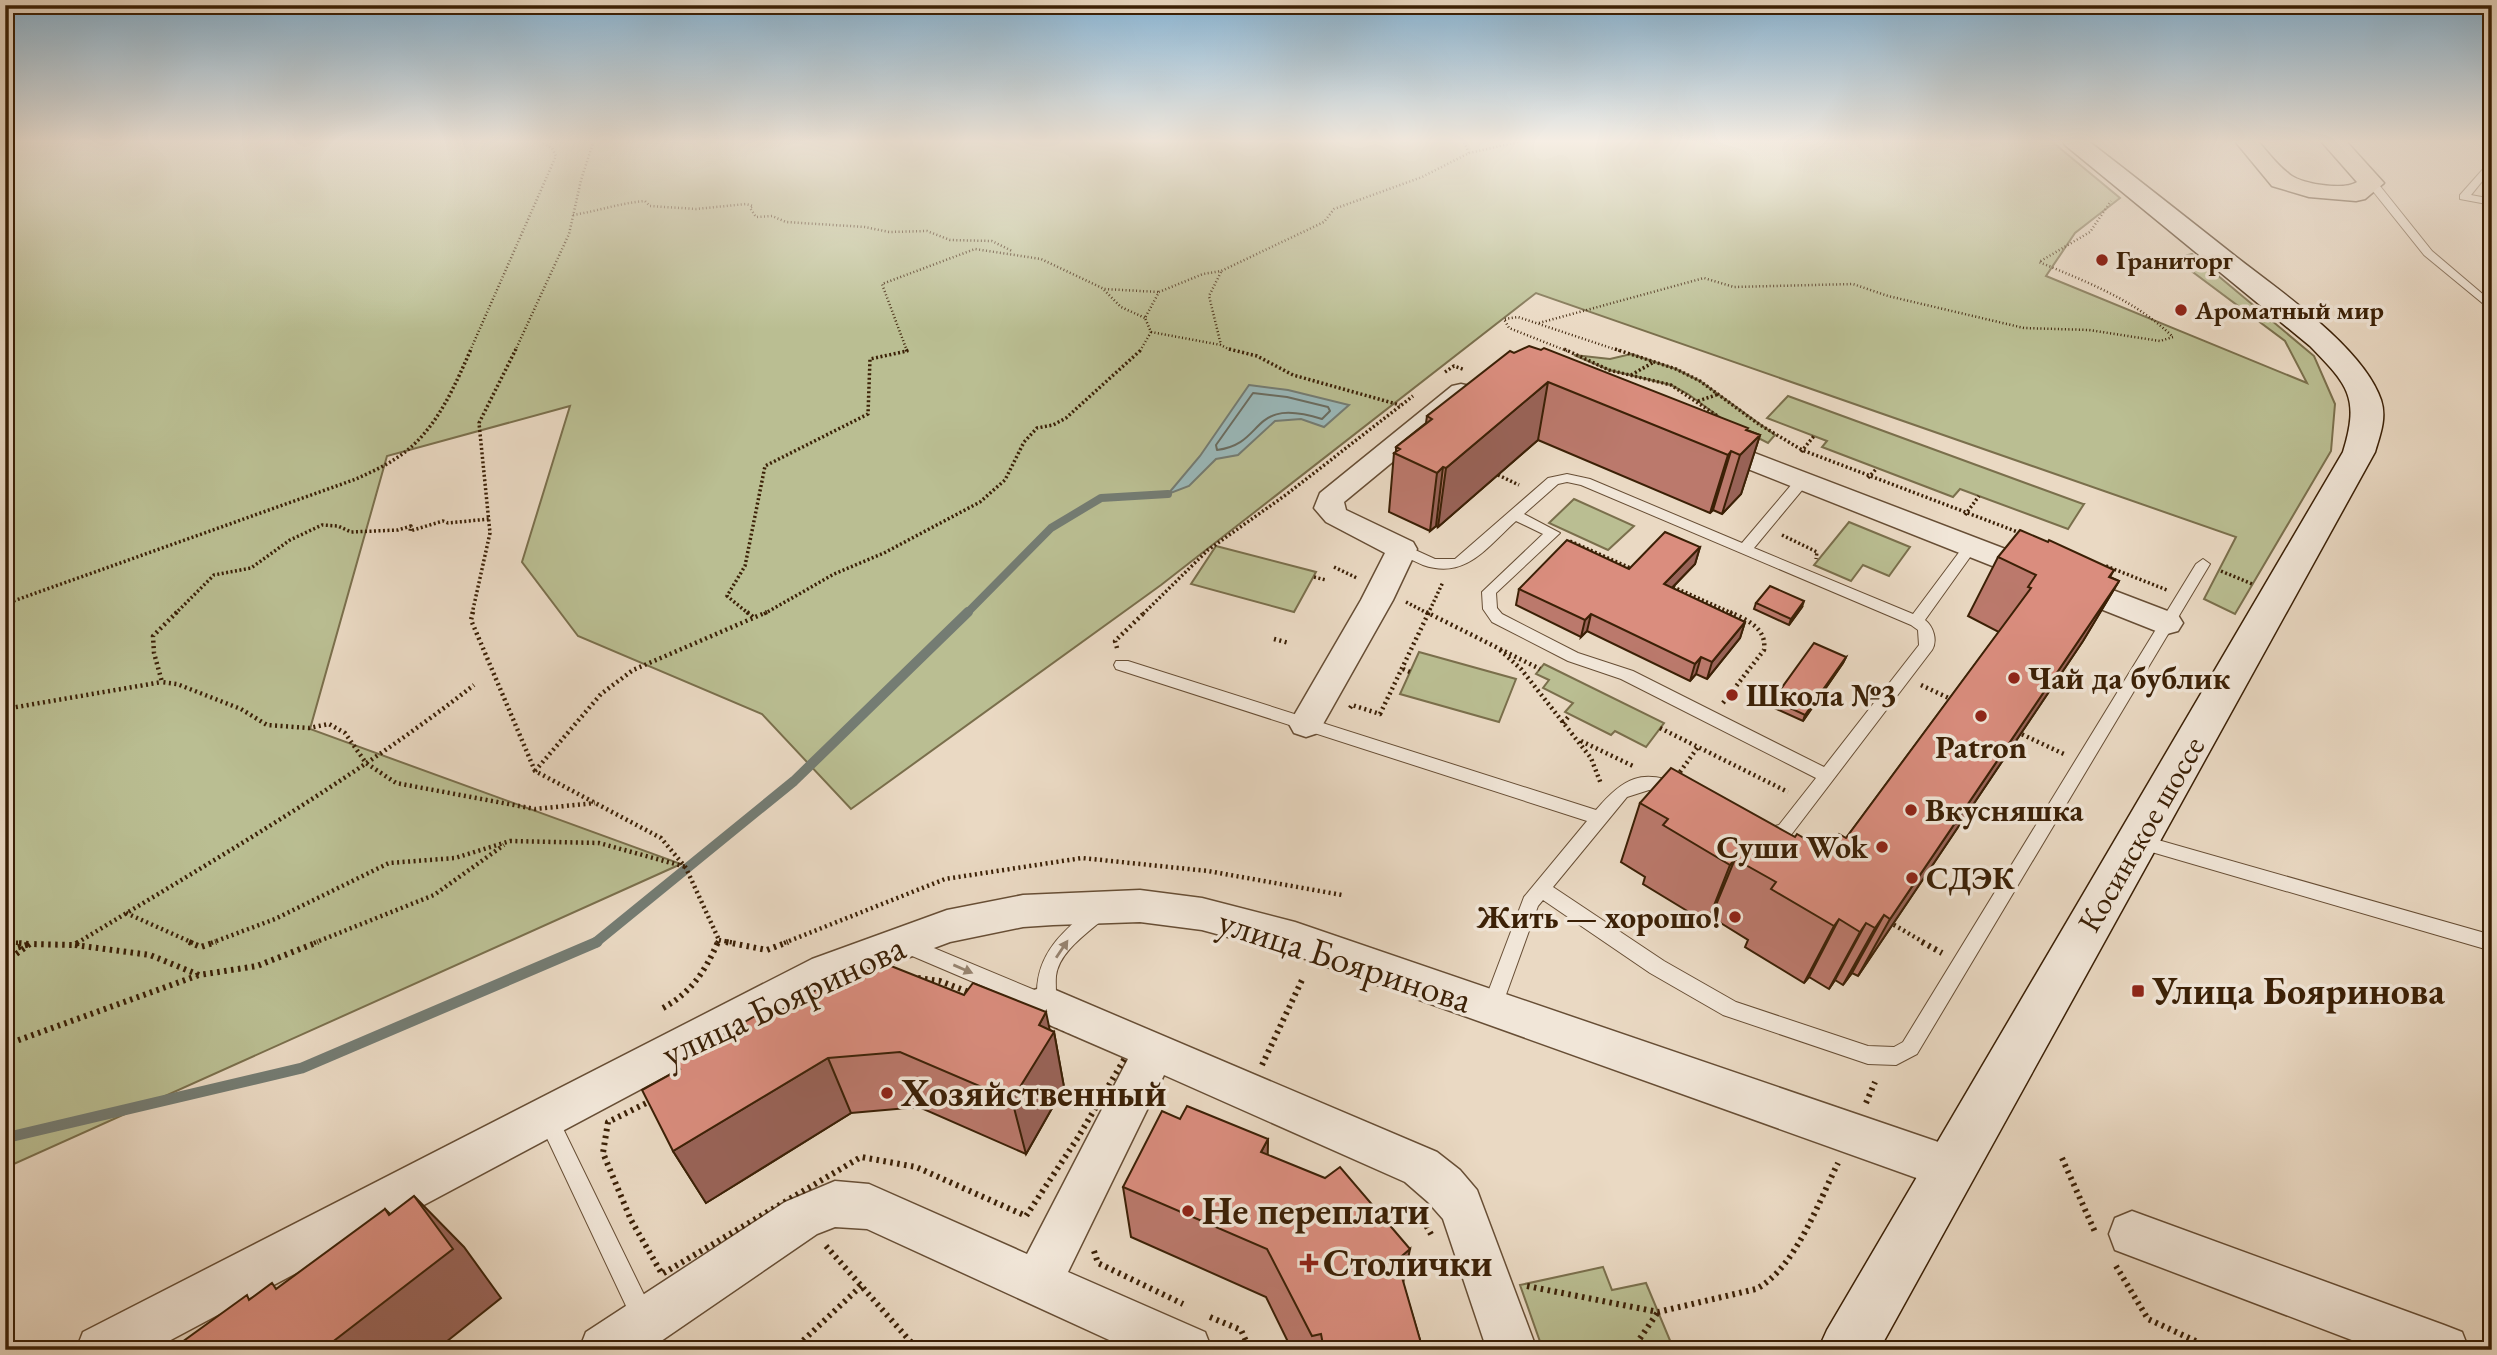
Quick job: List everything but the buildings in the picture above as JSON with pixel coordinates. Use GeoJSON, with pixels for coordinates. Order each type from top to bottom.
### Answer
{"type":"FeatureCollection","features":[{"type":"Feature","properties":{"kind":"main road","name":"Косинское шоссе"},"geometry":{"type":"LineString","coordinates":[[1847,1350],[2359,452],[2367,426],[2368,407],[2362,390],[2338,359],[2301,321],[2153,203]]}},
{"type":"Feature","properties":{"kind":"street"},"geometry":{"type":"LineString","coordinates":[[1307,724],[1377,600],[1402,548],[1336,516],[1329,508],[1330,499],[1482,376]]}},
{"type":"Feature","properties":{"kind":"street"},"geometry":{"type":"LineString","coordinates":[[1688,435],[1812,472],[1967,533],[2167,624]]}},
{"type":"Feature","properties":{"kind":"street","name":"улица Бояринова"},"geometry":{"type":"LineString","coordinates":[[101,1350],[826,971],[947,926],[1023,911],[1140,906],[1202,914],[1295,939],[1950,1168]]}},
{"type":"Feature","properties":{"kind":"street"},"geometry":{"type":"LineString","coordinates":[[1046,1004],[1422,1167],[1444,1186],[1461,1206],[1512,1350]]}},
{"type":"Feature","properties":{"kind":"street"},"geometry":{"type":"LineString","coordinates":[[1038,1282],[1154,1051]]}},
{"type":"Feature","properties":{"kind":"street"},"geometry":{"type":"LineString","coordinates":[[604,1350],[801,1218],[835,1204],[869,1207],[1187,1350]]}},
{"type":"Feature","properties":{"kind":"street"},"geometry":{"type":"LineString","coordinates":[[2132,1234],[2444,1350]]}},
{"type":"Feature","properties":{"kind":"lane"},"geometry":{"type":"LineString","coordinates":[[2388,203],[2428,253],[2492,308]]}},
{"type":"Feature","properties":{"kind":"lane"},"geometry":{"type":"LineString","coordinates":[[1745,549],[1812,472]]}},
{"type":"Feature","properties":{"kind":"lane"},"geometry":{"type":"LineString","coordinates":[[1402,548],[1436,565],[1450,566],[1460,563],[1553,481],[1567,478],[1580,480],[1804,573],[1916,621],[1925,628],[1927,646],[1785,830],[1771,836],[1748,831]]}},
{"type":"Feature","properties":{"kind":"lane"},"geometry":{"type":"LineString","coordinates":[[1514,515],[1553,533],[1489,592],[1490,608],[1497,618],[1573,656],[1627,675],[1827,776]]}},
{"type":"Feature","properties":{"kind":"lane"},"geometry":{"type":"LineString","coordinates":[[1916,621],[1967,533]]}},
{"type":"Feature","properties":{"kind":"lane"},"geometry":{"type":"LineString","coordinates":[[1541,889],[1657,967],[1730,1009],[1868,1055],[1896,1056],[1910,1048],[2203,564]]}},
{"type":"Feature","properties":{"kind":"lane"},"geometry":{"type":"LineString","coordinates":[[1122,665],[1599,818]]}},
{"type":"Feature","properties":{"kind":"lane"},"geometry":{"type":"LineString","coordinates":[[1492,1008],[1530,902],[1621,792],[1635,783],[1650,782],[1670,787],[1693,800]]}},
{"type":"Feature","properties":{"kind":"lane"},"geometry":{"type":"LineString","coordinates":[[2137,841],[2492,943]]}},
{"type":"Feature","properties":{"kind":"lane"},"geometry":{"type":"LineString","coordinates":[[900,942],[1046,1004],[1047,972],[1064,942],[1104,907]]}},
{"type":"Feature","properties":{"kind":"lane"},"geometry":{"type":"LineString","coordinates":[[547,1117],[646,1323]]}},
{"type":"Feature","properties":{"kind":"path"},"geometry":{"type":"LineString","coordinates":[[5,604],[356,479],[396,459],[424,435],[450,396],[535,203]]}},
{"type":"Feature","properties":{"kind":"path"},"geometry":{"type":"LineString","coordinates":[[576,203],[569,234],[500,384],[479,422],[491,533],[471,620],[535,771],[661,838],[687,868],[719,940],[702,979],[677,1001],[663,1008]]}},
{"type":"Feature","properties":{"kind":"path"},"geometry":{"type":"LineString","coordinates":[[573,215],[607,209],[617,203]]}},
{"type":"Feature","properties":{"kind":"path"},"geometry":{"type":"LineString","coordinates":[[647,203],[650,206],[678,205],[694,209],[733,203]]}},
{"type":"Feature","properties":{"kind":"path"},"geometry":{"type":"LineString","coordinates":[[745,203],[753,206],[750,208],[756,217],[779,216],[786,222],[866,227],[889,232],[927,231],[937,239],[958,242],[992,241],[1020,254]]}},
{"type":"Feature","properties":{"kind":"path"},"geometry":{"type":"LineString","coordinates":[[1104,289],[1159,292],[1203,274],[1221,271],[1324,222],[1334,209],[1350,203]]}},
{"type":"Feature","properties":{"kind":"path"},"geometry":{"type":"LineString","coordinates":[[1538,323],[1704,278],[1734,287],[1853,284],[1888,296],[2024,328],[2089,330],[2160,341],[2173,337],[2157,319],[2125,298],[2039,262],[2090,232],[2108,203]]}},
{"type":"Feature","properties":{"kind":"path"},"geometry":{"type":"LineString","coordinates":[[535,771],[601,694],[634,670],[754,618],[834,574],[884,553],[979,502],[1005,480],[1024,442],[1037,428],[1053,425],[1087,401],[1124,363],[1145,346],[1151,332],[1145,318],[1121,307],[1104,289],[1041,259],[1020,254],[975,249],[881,284],[907,351],[870,359],[868,414],[765,466],[745,566],[727,596],[754,618]]}},
{"type":"Feature","properties":{"kind":"path"},"geometry":{"type":"LineString","coordinates":[[1221,271],[1209,296],[1221,345]]}},
{"type":"Feature","properties":{"kind":"path"},"geometry":{"type":"LineString","coordinates":[[1145,318],[1159,292]]}},
{"type":"Feature","properties":{"kind":"path"},"geometry":{"type":"LineString","coordinates":[[1725,421],[1671,385],[1590,363],[1549,342],[1509,328],[1503,322],[1504,318],[1513,317],[1538,323],[1655,361],[1700,381],[1757,423],[1802,450],[2030,537]]}},
{"type":"Feature","properties":{"kind":"path"},"geometry":{"type":"LineString","coordinates":[[1151,332],[1185,341],[1221,345],[1234,352],[1257,356],[1293,375],[1401,405]]}},
{"type":"Feature","properties":{"kind":"path"},"geometry":{"type":"LineString","coordinates":[[1630,376],[1655,361]]}},
{"type":"Feature","properties":{"kind":"path"},"geometry":{"type":"LineString","coordinates":[[1443,374],[1454,366],[1482,376]]}},
{"type":"Feature","properties":{"kind":"path"},"geometry":{"type":"LineString","coordinates":[[1122,665],[1115,641],[1208,550],[1287,494],[1422,390]]}},
{"type":"Feature","properties":{"kind":"path"},"geometry":{"type":"LineString","coordinates":[[1698,401],[1720,394]]}},
{"type":"Feature","properties":{"kind":"path"},"geometry":{"type":"LineString","coordinates":[[1812,472],[1798,456],[1814,436]]}},
{"type":"Feature","properties":{"kind":"path"},"geometry":{"type":"LineString","coordinates":[[1866,482],[1877,468]]}},
{"type":"Feature","properties":{"kind":"path"},"geometry":{"type":"LineString","coordinates":[[1967,533],[1967,513],[1979,496]]}},
{"type":"Feature","properties":{"kind":"path"},"geometry":{"type":"LineString","coordinates":[[162,682],[154,653],[153,636],[191,595],[201,590],[214,575],[251,568],[290,540],[322,525],[338,526],[351,531],[398,530],[411,526],[410,531],[443,521],[448,523],[489,519]]}},
{"type":"Feature","properties":{"kind":"path"},"geometry":{"type":"LineString","coordinates":[[1763,527],[1817,552],[1817,557],[1804,573]]}},
{"type":"Feature","properties":{"kind":"path"},"geometry":{"type":"LineString","coordinates":[[1553,533],[1638,572]]}},
{"type":"Feature","properties":{"kind":"path"},"geometry":{"type":"LineString","coordinates":[[2203,564],[2256,586]]}},
{"type":"Feature","properties":{"kind":"path"},"geometry":{"type":"LineString","coordinates":[[1336,734],[1352,705],[1380,714],[1430,614],[1450,566]]}},
{"type":"Feature","properties":{"kind":"path"},"geometry":{"type":"LineString","coordinates":[[2105,566],[2184,596]]}},
{"type":"Feature","properties":{"kind":"path"},"geometry":{"type":"LineString","coordinates":[[1314,577],[1326,580]]}},
{"type":"Feature","properties":{"kind":"path"},"geometry":{"type":"LineString","coordinates":[[1663,583],[1748,622],[1762,632],[1764,650],[1712,718]]}},
{"type":"Feature","properties":{"kind":"path"},"geometry":{"type":"LineString","coordinates":[[1430,614],[1540,669]]}},
{"type":"Feature","properties":{"kind":"path"},"geometry":{"type":"LineString","coordinates":[[1274,639],[1289,643]]}},
{"type":"Feature","properties":{"kind":"path"},"geometry":{"type":"LineString","coordinates":[[1495,646],[1521,669],[1577,739],[1591,758],[1601,785]]}},
{"type":"Feature","properties":{"kind":"path"},"geometry":{"type":"LineString","coordinates":[[1403,669],[1410,672]]}},
{"type":"Feature","properties":{"kind":"path"},"geometry":{"type":"LineString","coordinates":[[1904,677],[1958,703]]}},
{"type":"Feature","properties":{"kind":"path"},"geometry":{"type":"LineString","coordinates":[[5,709],[162,682],[177,684],[241,709],[268,725],[309,728],[329,724],[345,733],[366,763],[396,783],[535,809],[596,803]]}},
{"type":"Feature","properties":{"kind":"path"},"geometry":{"type":"LineString","coordinates":[[74,945],[271,825],[419,728],[474,685]]}},
{"type":"Feature","properties":{"kind":"path"},"geometry":{"type":"LineString","coordinates":[[1563,723],[1570,715]]}},
{"type":"Feature","properties":{"kind":"path"},"geometry":{"type":"LineString","coordinates":[[1660,728],[1807,802]]}},
{"type":"Feature","properties":{"kind":"path"},"geometry":{"type":"LineString","coordinates":[[2016,731],[2082,763]]}},
{"type":"Feature","properties":{"kind":"path"},"geometry":{"type":"LineString","coordinates":[[1577,739],[1637,767]]}},
{"type":"Feature","properties":{"kind":"path"},"geometry":{"type":"LineString","coordinates":[[1677,777],[1698,747]]}},
{"type":"Feature","properties":{"kind":"path"},"geometry":{"type":"LineString","coordinates":[[126,913],[201,947],[275,919],[390,863],[455,858],[510,841],[599,843],[687,868]]}},
{"type":"Feature","properties":{"kind":"path"},"geometry":{"type":"LineString","coordinates":[[5,1045],[199,975],[257,966],[434,895],[510,841]]}},
{"type":"Feature","properties":{"kind":"path"},"geometry":{"type":"LineString","coordinates":[[1887,921],[1961,964]]}},
{"type":"Feature","properties":{"kind":"path"},"geometry":{"type":"LineString","coordinates":[[5,942],[74,945],[150,956],[199,975]]}},
{"type":"Feature","properties":{"kind":"path"},"geometry":{"type":"LineString","coordinates":[[5,951],[30,944]]}},
{"type":"Feature","properties":{"kind":"path"},"geometry":{"type":"LineString","coordinates":[[5,962],[30,944]]}},
{"type":"Feature","properties":{"kind":"path"},"geometry":{"type":"LineString","coordinates":[[631,1220],[603,1153],[608,1122],[800,1027],[911,977],[940,981],[1128,1053],[1077,1139],[1026,1216]]}},
{"type":"Feature","properties":{"kind":"path"},"geometry":{"type":"LineString","coordinates":[[1250,1091],[1302,980]]}},
{"type":"Feature","properties":{"kind":"path"},"geometry":{"type":"LineString","coordinates":[[1865,1103],[1875,1082]]}},
{"type":"Feature","properties":{"kind":"path"},"geometry":{"type":"LineString","coordinates":[[1492,1291],[1520,1285],[1658,1312],[1756,1289],[1770,1282],[1793,1252],[1840,1158]]}},
{"type":"Feature","properties":{"kind":"path"},"geometry":{"type":"LineString","coordinates":[[1420,1216],[1439,1248]]}},
{"type":"Feature","properties":{"kind":"path"},"geometry":{"type":"LineString","coordinates":[[1090,1242],[1098,1263],[1133,1282]]}},
{"type":"Feature","properties":{"kind":"path"},"geometry":{"type":"LineString","coordinates":[[827,1247],[918,1350]]}},
{"type":"Feature","properties":{"kind":"path"},"geometry":{"type":"LineString","coordinates":[[793,1350],[862,1286]]}},
{"type":"Feature","properties":{"kind":"path"},"geometry":{"type":"LineString","coordinates":[[1632,1350],[1658,1312]]}},
{"type":"Feature","properties":{"kind":"green space"},"geometry":{"type":"Polygon","coordinates":[[[5,203],[2113,203],[2075,233],[2046,276],[2307,383],[2285,341],[2174,258],[2192,254],[2314,356],[2335,404],[2331,451],[2235,614],[2204,599],[2236,537],[1536,293],[1161,585],[851,809],[762,714],[578,636],[522,562],[570,406],[387,456],[310,729],[681,864],[5,1168],[5,203]]]}},
{"type":"Feature","properties":{"kind":"green space"},"geometry":{"type":"Polygon","coordinates":[[[1631,354],[1676,369],[1700,381],[1775,435],[1768,443],[1725,421],[1671,385],[1609,370],[1574,355],[1610,359],[1631,354]]]}},
{"type":"Feature","properties":{"kind":"green space"},"geometry":{"type":"Polygon","coordinates":[[[1788,396],[2084,504],[2068,529],[1960,489],[1953,497],[1822,447],[1827,441],[1767,418],[1788,396]]]}},
{"type":"Feature","properties":{"kind":"green space"},"geometry":{"type":"Polygon","coordinates":[[[1574,499],[1634,526],[1608,550],[1549,523],[1574,499]]]}},
{"type":"Feature","properties":{"kind":"green space"},"geometry":{"type":"Polygon","coordinates":[[[1849,522],[1910,547],[1889,576],[1863,565],[1851,581],[1814,565],[1849,522]]]}},
{"type":"Feature","properties":{"kind":"green space"},"geometry":{"type":"Polygon","coordinates":[[[1216,546],[1316,572],[1294,612],[1191,584],[1216,546]]]}},
{"type":"Feature","properties":{"kind":"green space"},"geometry":{"type":"Polygon","coordinates":[[[1419,652],[1516,679],[1499,722],[1400,694],[1419,652]]]}},
{"type":"Feature","properties":{"kind":"green space"},"geometry":{"type":"Polygon","coordinates":[[[1544,664],[1664,723],[1646,747],[1615,731],[1611,735],[1565,712],[1573,703],[1543,688],[1549,680],[1536,674],[1544,664]]]}},
{"type":"Feature","properties":{"kind":"green space"},"geometry":{"type":"Polygon","coordinates":[[[1603,1267],[1612,1290],[1646,1283],[1674,1350],[1543,1350],[1520,1285],[1603,1267]]]}},
{"type":"Feature","properties":{"kind":"water"},"geometry":{"type":"Polygon","coordinates":[[[1249,385],[1288,390],[1349,405],[1324,427],[1301,419],[1275,421],[1238,455],[1216,459],[1189,486],[1168,494],[1200,456],[1249,385]]]}},
{"type":"Feature","properties":{"kind":"waterway"},"geometry":{"type":"LineString","coordinates":[[967,613],[1051,528],[1101,498],[1168,494]]}},
{"type":"Feature","properties":{"kind":"waterway"},"geometry":{"type":"LineString","coordinates":[[595,943],[794,781],[967,613]]}},
{"type":"Feature","properties":{"kind":"waterway"},"geometry":{"type":"LineString","coordinates":[[5,1138],[302,1068],[595,943]]}},
{"type":"Feature","properties":{"kind":"place","name":"Граниторг"},"geometry":{"type":"Point","coordinates":[2102,260]}},
{"type":"Feature","properties":{"kind":"place","name":"Ароматный мир"},"geometry":{"type":"Point","coordinates":[2181,310]}},
{"type":"Feature","properties":{"kind":"place","name":"Чай да бублик"},"geometry":{"type":"Point","coordinates":[2014,678]}},
{"type":"Feature","properties":{"kind":"place","name":"Школа №3"},"geometry":{"type":"Point","coordinates":[1732,695]}},
{"type":"Feature","properties":{"kind":"place","name":"Patron"},"geometry":{"type":"Point","coordinates":[1981,716]}},
{"type":"Feature","properties":{"kind":"place","name":"Вкусняшка"},"geometry":{"type":"Point","coordinates":[1911,810]}},
{"type":"Feature","properties":{"kind":"place","name":"Суши Wok"},"geometry":{"type":"Point","coordinates":[1882,847]}},
{"type":"Feature","properties":{"kind":"place","name":"СДЭК"},"geometry":{"type":"Point","coordinates":[1912,878]}},
{"type":"Feature","properties":{"kind":"place","name":"Жить — хорошо!"},"geometry":{"type":"Point","coordinates":[1735,917]}},
{"type":"Feature","properties":{"kind":"place","name":"Улица Бояринова"},"geometry":{"type":"Point","coordinates":[2138,991]}},
{"type":"Feature","properties":{"kind":"place","name":"Хозяйственный"},"geometry":{"type":"Point","coordinates":[887,1093]}},
{"type":"Feature","properties":{"kind":"place","name":"Не переплати"},"geometry":{"type":"Point","coordinates":[1188,1211]}},
{"type":"Feature","properties":{"kind":"place","name":"Столички"},"geometry":{"type":"Point","coordinates":[1309,1263]}}]}
